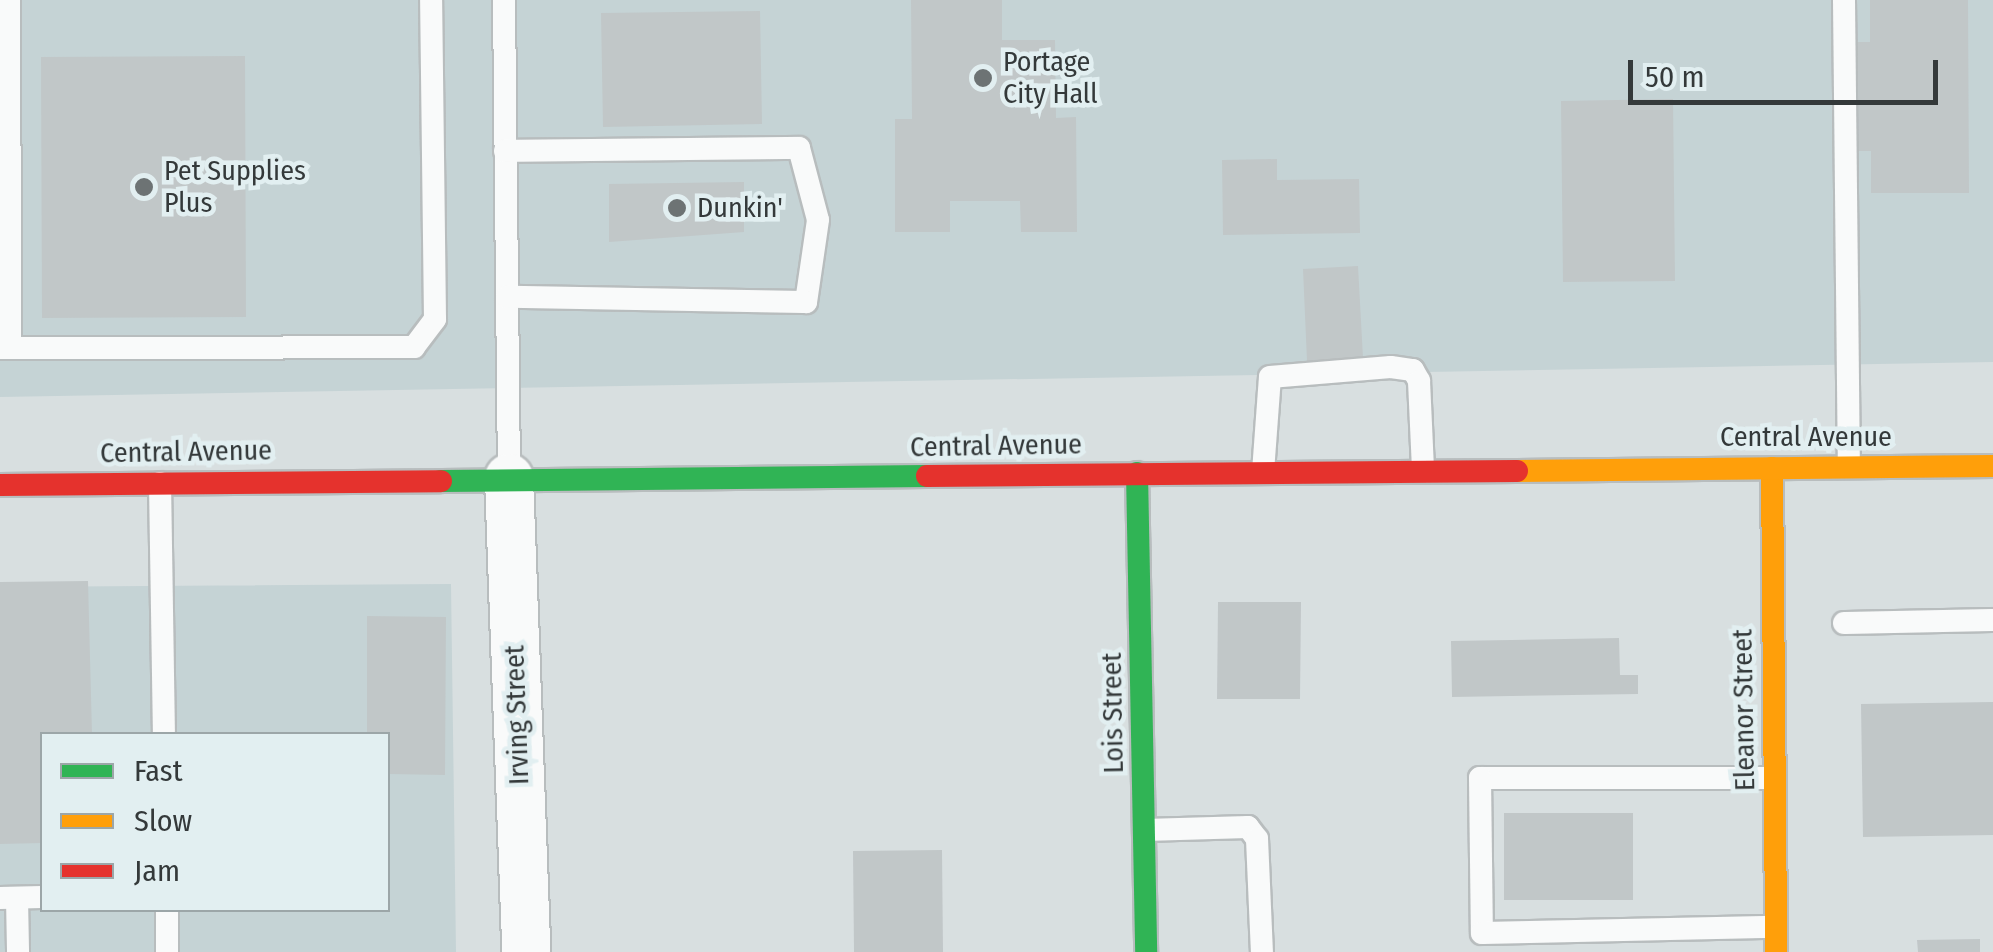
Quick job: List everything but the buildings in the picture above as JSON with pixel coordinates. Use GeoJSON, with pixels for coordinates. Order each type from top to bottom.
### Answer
{"type":"FeatureCollection","features":[{"type":"Feature","properties":{"kind":"main road","name":"Central Avenue"},"geometry":{"type":"LineString","coordinates":[[0,485],[1993,466]]}},
{"type":"Feature","properties":{"kind":"main road","name":"Eleanor Street"},"geometry":{"type":"LineString","coordinates":[[1772,468],[1776,952]]}},
{"type":"Feature","properties":{"kind":"main road","name":"Lois Street"},"geometry":{"type":"LineString","coordinates":[[1138,473],[1146,952]]}},
{"type":"Feature","properties":{"kind":"street","name":"Irving Street"},"geometry":{"type":"LineString","coordinates":[[509,478],[526,952]]}},
{"type":"Feature","properties":{"kind":"lane"},"geometry":{"type":"LineString","coordinates":[[8,0],[5,348],[414,347],[435,320],[431,0]]}},
{"type":"Feature","properties":{"kind":"lane"},"geometry":{"type":"LineString","coordinates":[[504,0],[509,478]]}},
{"type":"Feature","properties":{"kind":"lane"},"geometry":{"type":"LineString","coordinates":[[1844,0],[1849,467]]}},
{"type":"Feature","properties":{"kind":"lane"},"geometry":{"type":"LineString","coordinates":[[506,151],[799,148],[818,220],[806,302],[507,297]]}},
{"type":"Feature","properties":{"kind":"lane"},"geometry":{"type":"LineString","coordinates":[[1262,472],[1270,377],[1392,368],[1412,370],[1419,381],[1423,470]]}},
{"type":"Feature","properties":{"kind":"lane"},"geometry":{"type":"LineString","coordinates":[[160,483],[164,732]]}},
{"type":"Feature","properties":{"kind":"lane"},"geometry":{"type":"LineString","coordinates":[[1844,623],[1993,620]]}},
{"type":"Feature","properties":{"kind":"lane"},"geometry":{"type":"LineString","coordinates":[[1774,778],[1480,778],[1482,933],[1776,927]]}},
{"type":"Feature","properties":{"kind":"lane"},"geometry":{"type":"LineString","coordinates":[[1145,830],[1248,827],[1258,839],[1262,952]]}},
{"type":"Feature","properties":{"kind":"lane"},"geometry":{"type":"LineString","coordinates":[[18,952],[9,898],[40,897]]}},
{"type":"Feature","properties":{"kind":"lane"},"geometry":{"type":"LineString","coordinates":[[167,912],[168,952]]}},
{"type":"Feature","properties":{"kind":"shaded area"},"geometry":{"type":"Polygon","coordinates":[[[0,0],[1993,0],[1993,362],[0,397],[0,0]]]}},
{"type":"Feature","properties":{"kind":"shaded area"},"geometry":{"type":"Polygon","coordinates":[[[451,584],[456,952],[0,952],[0,587],[451,584]]]}},
{"type":"Feature","properties":{"kind":"traffic: fast"},"geometry":{"type":"LineString","coordinates":[[1137,473],[1146,952]]}},
{"type":"Feature","properties":{"kind":"traffic: fast"},"geometry":{"type":"LineString","coordinates":[[441,481],[927,476]]}},
{"type":"Feature","properties":{"kind":"traffic: slow"},"geometry":{"type":"LineString","coordinates":[[1517,471],[1993,466]]}},
{"type":"Feature","properties":{"kind":"traffic: slow"},"geometry":{"type":"LineString","coordinates":[[1772,468],[1776,952]]}},
{"type":"Feature","properties":{"kind":"traffic: jam"},"geometry":{"type":"LineString","coordinates":[[927,476],[1517,471]]}},
{"type":"Feature","properties":{"kind":"traffic: jam"},"geometry":{"type":"LineString","coordinates":[[0,485],[441,481]]}},
{"type":"Feature","properties":{"kind":"place","name":"Portage City Hall"},"geometry":{"type":"Point","coordinates":[983,78]}},
{"type":"Feature","properties":{"kind":"place","name":"Pet Supplies Plus"},"geometry":{"type":"Point","coordinates":[144,187]}},
{"type":"Feature","properties":{"kind":"place","name":"Dunkin'"},"geometry":{"type":"Point","coordinates":[677,208]}}]}
